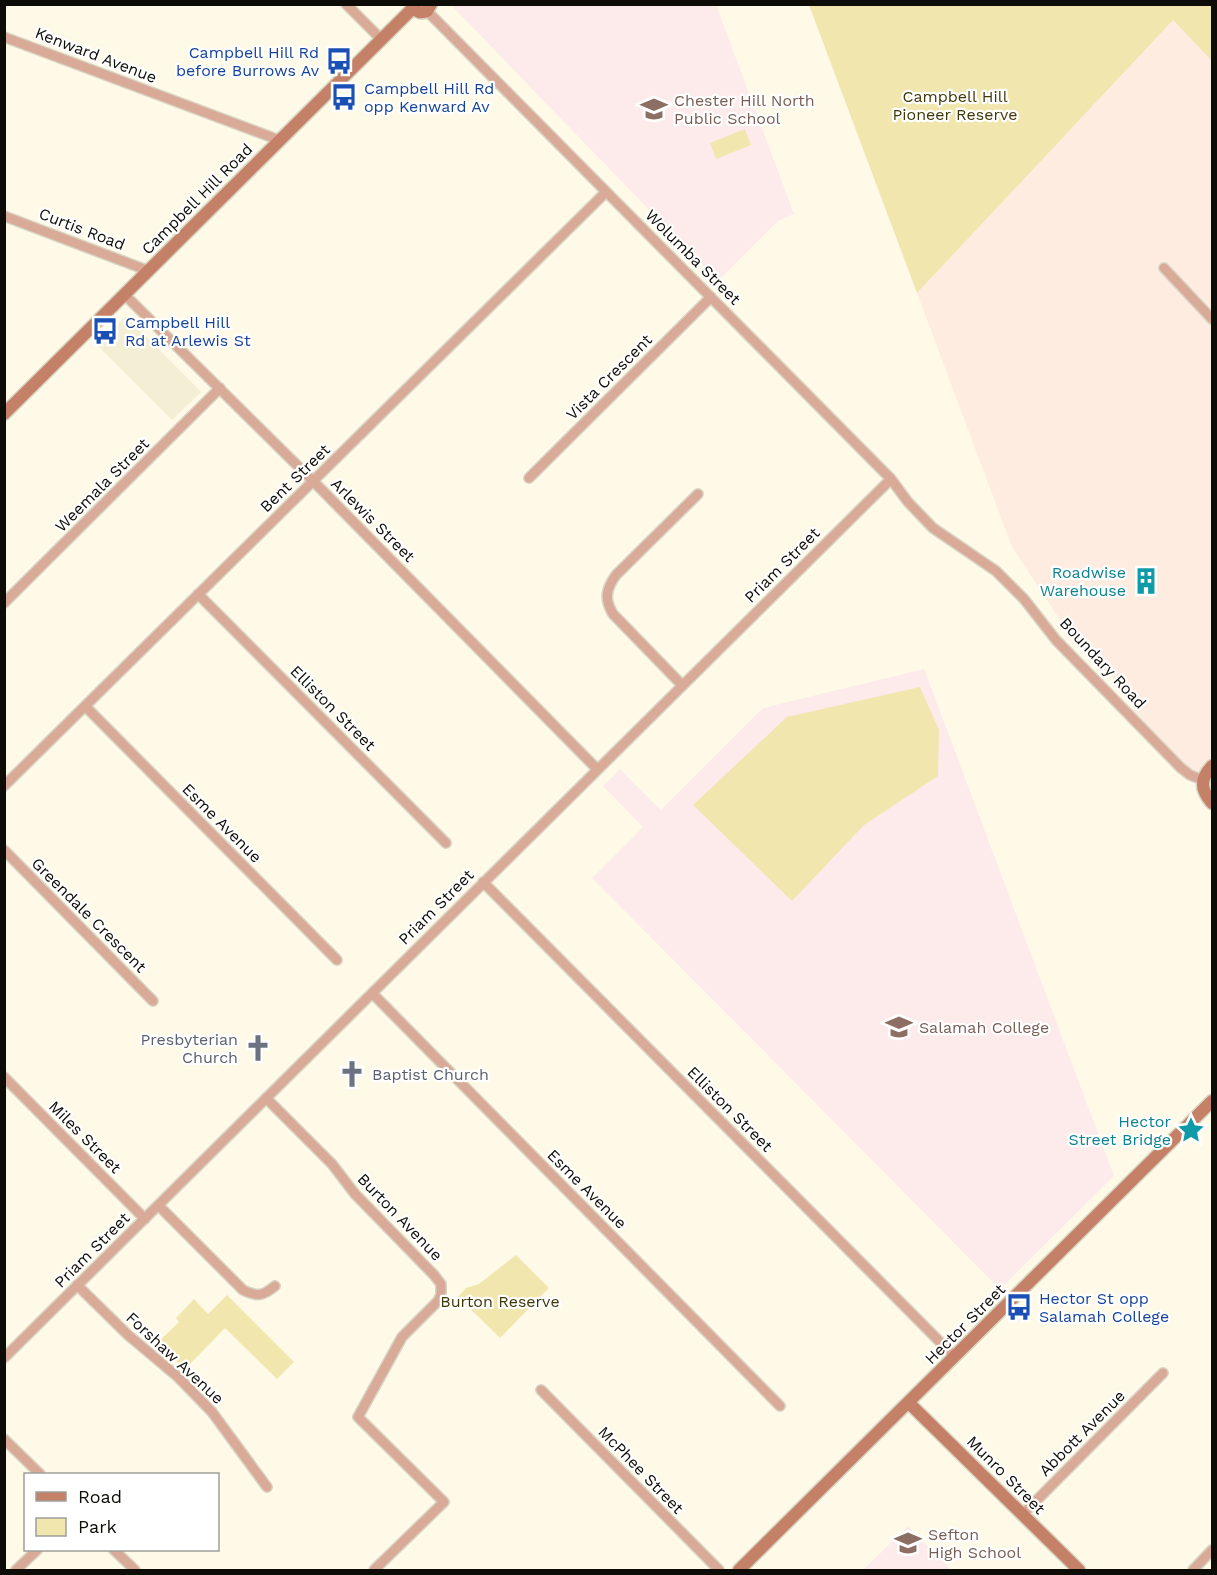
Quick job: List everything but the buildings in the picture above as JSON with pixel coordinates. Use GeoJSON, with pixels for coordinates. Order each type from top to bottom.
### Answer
{"type":"FeatureCollection","features":[{"type":"Feature","properties":{"kind":"street"},"geometry":{"type":"LineString","coordinates":[[346,4],[382,40]]}},
{"type":"Feature","properties":{"kind":"street"},"geometry":{"type":"LineString","coordinates":[[413,6],[418,12],[429,8]]}},
{"type":"Feature","properties":{"kind":"street","name":"Campbell Hill Road"},"geometry":{"type":"LineString","coordinates":[[4,414],[382,40],[413,6]]}},
{"type":"Feature","properties":{"kind":"street","name":"Wolumba Street"},"geometry":{"type":"LineString","coordinates":[[429,8],[606,192],[891,479],[908,502],[933,528]]}},
{"type":"Feature","properties":{"kind":"street","name":"Kenward Avenue"},"geometry":{"type":"LineString","coordinates":[[4,37],[279,140]]}},
{"type":"Feature","properties":{"kind":"street","name":"Bent Street"},"geometry":{"type":"LineString","coordinates":[[4,786],[606,192]]}},
{"type":"Feature","properties":{"kind":"street","name":"Curtis Road"},"geometry":{"type":"LineString","coordinates":[[4,216],[149,271]]}},
{"type":"Feature","properties":{"kind":"street"},"geometry":{"type":"LineString","coordinates":[[1164,268],[1212,319]]}},
{"type":"Feature","properties":{"kind":"street","name":"Arlewis Street"},"geometry":{"type":"LineString","coordinates":[[125,295],[597,769]]}},
{"type":"Feature","properties":{"kind":"street","name":"Vista Crescent"},"geometry":{"type":"LineString","coordinates":[[529,478],[711,297]]}},
{"type":"Feature","properties":{"kind":"street","name":"Weemala Street"},"geometry":{"type":"LineString","coordinates":[[4,603],[220,388]]}},
{"type":"Feature","properties":{"kind":"street","name":"Priam Street"},"geometry":{"type":"LineString","coordinates":[[4,1358],[891,479]]}},
{"type":"Feature","properties":{"kind":"street"},"geometry":{"type":"LineString","coordinates":[[682,685],[613,614],[607,604],[606,595],[616,575],[698,494]]}},
{"type":"Feature","properties":{"kind":"street","name":"Boundary Road"},"geometry":{"type":"LineString","coordinates":[[933,528],[996,571],[1024,599],[1056,640],[1180,768],[1203,780]]}},
{"type":"Feature","properties":{"kind":"street","name":"Elliston Street"},"geometry":{"type":"LineString","coordinates":[[198,594],[447,843]]}},
{"type":"Feature","properties":{"kind":"street","name":"Esme Avenue"},"geometry":{"type":"LineString","coordinates":[[85,706],[337,960]]}},
{"type":"Feature","properties":{"kind":"street"},"geometry":{"type":"LineString","coordinates":[[1212,766],[1206,773],[1202,786],[1212,803]]}},
{"type":"Feature","properties":{"kind":"street","name":"Greendale Crescent"},"geometry":{"type":"LineString","coordinates":[[4,850],[153,1001]]}},
{"type":"Feature","properties":{"kind":"street","name":"Elliston Street"},"geometry":{"type":"LineString","coordinates":[[483,882],[955,1357]]}},
{"type":"Feature","properties":{"kind":"street","name":"Esme Avenue"},"geometry":{"type":"LineString","coordinates":[[372,993],[780,1406]]}},
{"type":"Feature","properties":{"kind":"street","name":"Miles Street"},"geometry":{"type":"LineString","coordinates":[[4,1077],[145,1219]]}},
{"type":"Feature","properties":{"kind":"street","name":"Burton Avenue"},"geometry":{"type":"LineString","coordinates":[[266,1098],[332,1164],[355,1194],[441,1284],[442,1290],[438,1301],[402,1337],[358,1417],[444,1502],[374,1570]]}},
{"type":"Feature","properties":{"kind":"street","name":"Hector Street"},"geometry":{"type":"LineString","coordinates":[[740,1570],[1212,1101]]}},
{"type":"Feature","properties":{"kind":"street"},"geometry":{"type":"LineString","coordinates":[[159,1206],[243,1290],[256,1296],[262,1295],[275,1286]]}},
{"type":"Feature","properties":{"kind":"street","name":"Forshaw Avenue"},"geometry":{"type":"LineString","coordinates":[[77,1285],[128,1335],[178,1377],[212,1412],[267,1486]]}},
{"type":"Feature","properties":{"kind":"street","name":"Abbott Avenue"},"geometry":{"type":"LineString","coordinates":[[1022,1515],[1163,1373]]}},
{"type":"Feature","properties":{"kind":"street","name":"McPhee Street"},"geometry":{"type":"LineString","coordinates":[[541,1390],[719,1570]]}},
{"type":"Feature","properties":{"kind":"street","name":"Munro Street"},"geometry":{"type":"LineString","coordinates":[[909,1403],[1079,1570]]}},
{"type":"Feature","properties":{"kind":"street"},"geometry":{"type":"LineString","coordinates":[[4,1439],[39,1473]]}},
{"type":"Feature","properties":{"kind":"street"},"geometry":{"type":"LineString","coordinates":[[1192,1570],[1212,1550]]}},
{"type":"Feature","properties":{"kind":"street"},"geometry":{"type":"LineString","coordinates":[[16,1570],[36,1551]]}},
{"type":"Feature","properties":{"kind":"street"},"geometry":{"type":"LineString","coordinates":[[115,1551],[135,1570]]}},
{"type":"Feature","properties":{"kind":"shaded area","name":"Chester Hill North Public School"},"geometry":{"type":"Polygon","coordinates":[[[451,5],[716,5],[794,214],[778,221],[718,281],[451,5]]]}},
{"type":"Feature","properties":{"kind":"shaded area"},"geometry":{"type":"Polygon","coordinates":[[[1173,19],[1212,61],[1212,766],[1206,773],[1190,775],[1127,715],[1138,704],[1070,635],[1012,547],[917,293],[1173,19]]]}},
{"type":"Feature","properties":{"kind":"shaded area"},"geometry":{"type":"Polygon","coordinates":[[[126,316],[201,392],[172,420],[97,345],[126,316]]]}},
{"type":"Feature","properties":{"kind":"shaded area","name":"Salamah College"},"geometry":{"type":"Polygon","coordinates":[[[924,669],[1114,1176],[1000,1289],[592,878],[643,827],[603,786],[620,769],[661,810],[763,708],[924,669]]]}},
{"type":"Feature","properties":{"kind":"shaded area","name":"Sefton High School"},"geometry":{"type":"Polygon","coordinates":[[[908,1526],[951,1570],[863,1570],[908,1526]]]}},
{"type":"Feature","properties":{"kind":"green space","name":"Campbell Hill Pioneer Reserve"},"geometry":{"type":"Polygon","coordinates":[[[809,5],[1212,5],[1212,61],[1173,20],[917,293],[809,5]]]}},
{"type":"Feature","properties":{"kind":"green space"},"geometry":{"type":"Polygon","coordinates":[[[745,129],[751,145],[716,159],[710,143],[745,129]]]}},
{"type":"Feature","properties":{"kind":"green space"},"geometry":{"type":"Polygon","coordinates":[[[920,687],[939,730],[938,776],[864,825],[792,901],[693,805],[787,717],[920,687]]]}},
{"type":"Feature","properties":{"kind":"green space","name":"Burton Reserve"},"geometry":{"type":"Polygon","coordinates":[[[516,1255],[549,1288],[500,1338],[458,1297],[466,1288],[479,1284],[516,1255]]]}},
{"type":"Feature","properties":{"kind":"green space"},"geometry":{"type":"Polygon","coordinates":[[[227,1295],[294,1362],[277,1379],[225,1328],[185,1369],[156,1344],[179,1322],[176,1318],[194,1299],[208,1314],[227,1295]]]}},
{"type":"Feature","properties":{"kind":"place","name":"Campbell Hill Rd before Burrows Av"},"geometry":{"type":"Point","coordinates":[339,61]}},
{"type":"Feature","properties":{"kind":"place","name":"Campbell Hill Rd opp Kenward Av"},"geometry":{"type":"Point","coordinates":[344,97]}},
{"type":"Feature","properties":{"kind":"place","name":"Chester Hill North Public School"},"geometry":{"type":"Point","coordinates":[654,109]}},
{"type":"Feature","properties":{"kind":"place","name":"Campbell Hill Rd at Arlewis St"},"geometry":{"type":"Point","coordinates":[105,331]}},
{"type":"Feature","properties":{"kind":"place","name":"Roadwise Warehouse"},"geometry":{"type":"Point","coordinates":[1146,581]}},
{"type":"Feature","properties":{"kind":"place","name":"Salamah College"},"geometry":{"type":"Point","coordinates":[899,1027]}},
{"type":"Feature","properties":{"kind":"place","name":"Presbyterian Church"},"geometry":{"type":"Point","coordinates":[258,1048]}},
{"type":"Feature","properties":{"kind":"place","name":"Baptist Church"},"geometry":{"type":"Point","coordinates":[352,1074]}},
{"type":"Feature","properties":{"kind":"place","name":"Hector Street Bridge"},"geometry":{"type":"Point","coordinates":[1191,1130]}},
{"type":"Feature","properties":{"kind":"place","name":"Hector St opp Salamah College"},"geometry":{"type":"Point","coordinates":[1019,1307]}},
{"type":"Feature","properties":{"kind":"place","name":"Sefton High School"},"geometry":{"type":"Point","coordinates":[908,1543]}}]}
